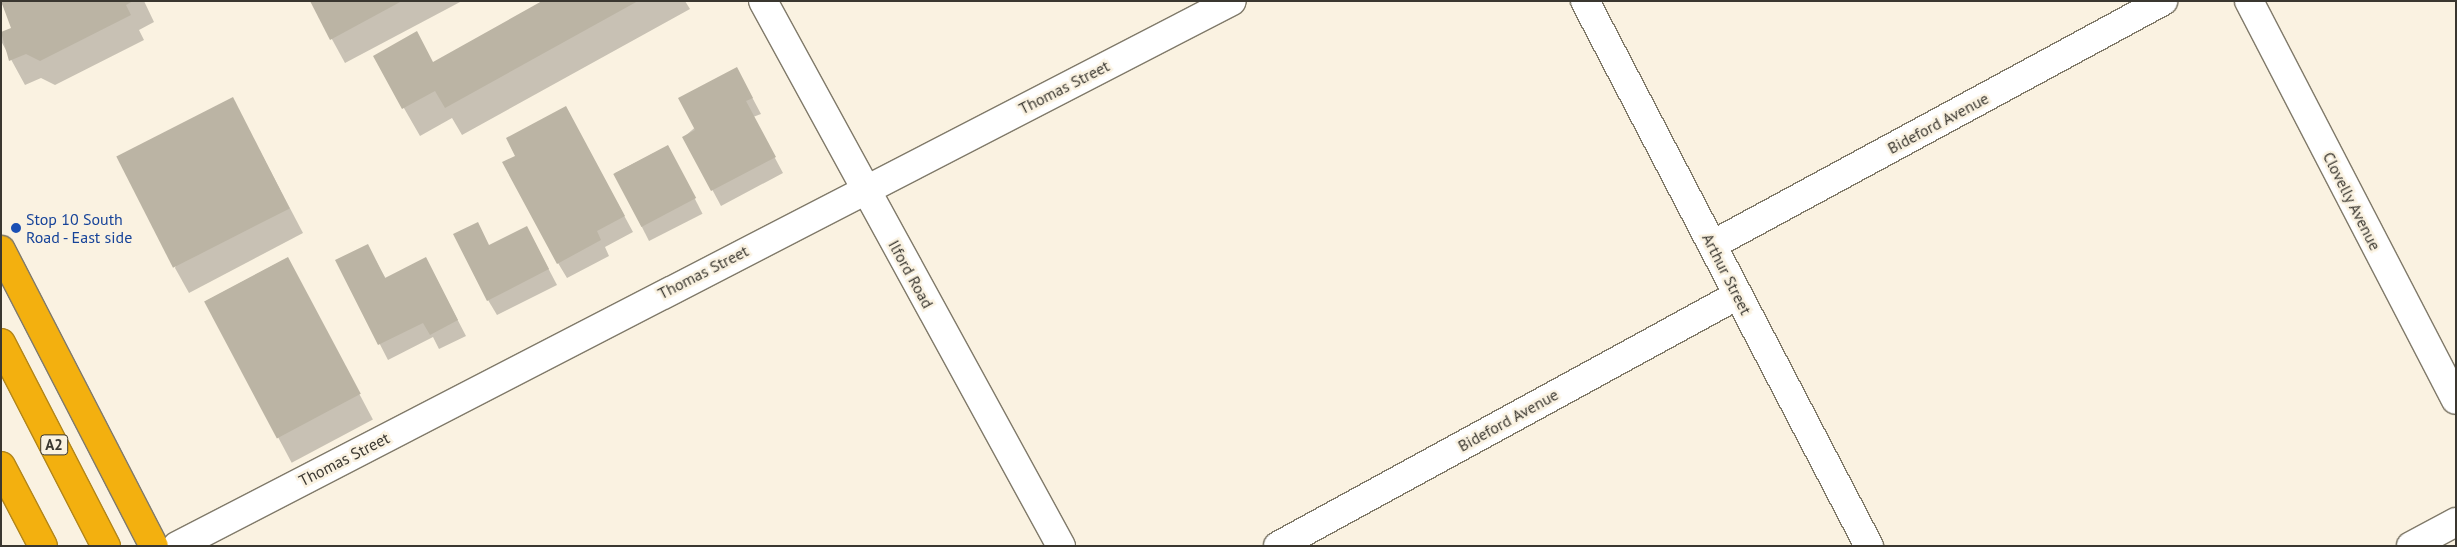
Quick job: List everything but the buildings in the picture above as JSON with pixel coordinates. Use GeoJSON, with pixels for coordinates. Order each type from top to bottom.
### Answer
{"type":"FeatureCollection","features":[{"type":"Feature","properties":{"kind":"highway"},"geometry":{"type":"LineString","coordinates":[[1,250],[154,546]]}},
{"type":"Feature","properties":{"kind":"highway","name":"A2"},"geometry":{"type":"LineString","coordinates":[[1,343],[106,546]]}},
{"type":"Feature","properties":{"kind":"highway"},"geometry":{"type":"LineString","coordinates":[[1,466],[43,546]]}},
{"type":"Feature","properties":{"kind":"street","name":"Ilford Road"},"geometry":{"type":"LineString","coordinates":[[763,1],[1062,546]]}},
{"type":"Feature","properties":{"kind":"street","name":"Thomas Street"},"geometry":{"type":"LineString","coordinates":[[177,546],[864,188],[1232,1]]}},
{"type":"Feature","properties":{"kind":"street","name":"Arthur Street"},"geometry":{"type":"LineString","coordinates":[[1585,1],[1869,546]]}},
{"type":"Feature","properties":{"kind":"street","name":"Bideford Avenue"},"geometry":{"type":"LineString","coordinates":[[1712,245],[2163,1]]}},
{"type":"Feature","properties":{"kind":"street","name":"Clovelly Avenue"},"geometry":{"type":"LineString","coordinates":[[2249,1],[2456,400]]}},
{"type":"Feature","properties":{"kind":"street","name":"Bideford Avenue"},"geometry":{"type":"LineString","coordinates":[[1278,546],[1738,295]]}},
{"type":"Feature","properties":{"kind":"street"},"geometry":{"type":"LineString","coordinates":[[2411,546],[2456,522]]}},
{"type":"Feature","properties":{"kind":"place","name":"Stop 10 South Road - East side"},"geometry":{"type":"Point","coordinates":[16,228]}}]}
